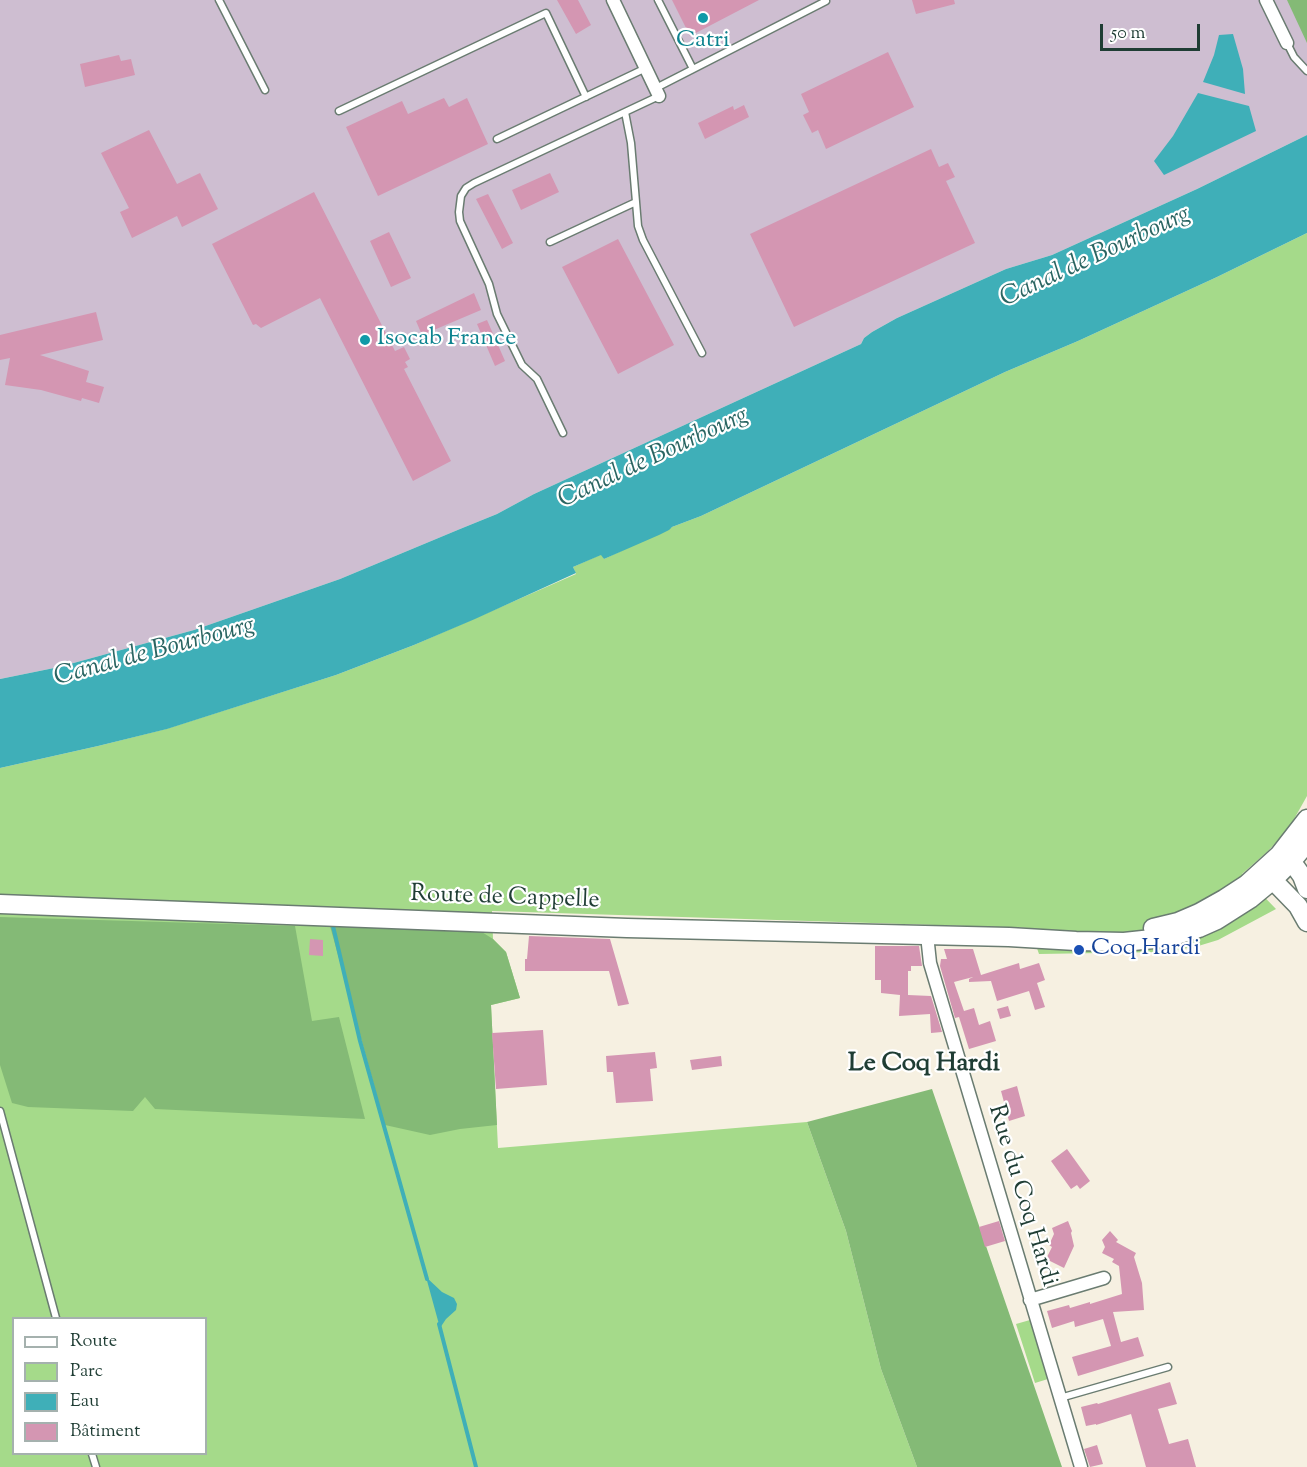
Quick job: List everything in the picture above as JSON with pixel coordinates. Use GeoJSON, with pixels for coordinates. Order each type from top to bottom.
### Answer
{"type":"FeatureCollection","features":[{"type":"Feature","properties":{"kind":"main road"},"geometry":{"type":"LineString","coordinates":[[1286,857],[1307,819]]}},
{"type":"Feature","properties":{"kind":"main road"},"geometry":{"type":"LineString","coordinates":[[1286,857],[1307,843]]}},
{"type":"Feature","properties":{"kind":"main road"},"geometry":{"type":"LineString","coordinates":[[1286,857],[1302,876],[1307,888]]}},
{"type":"Feature","properties":{"kind":"main road","name":"Route de Cappelle"},"geometry":{"type":"LineString","coordinates":[[0,904],[627,928],[1008,937],[1130,932],[1193,923],[1247,884],[1268,875],[1286,857]]}},
{"type":"Feature","properties":{"kind":"main road"},"geometry":{"type":"LineString","coordinates":[[1268,875],[1298,906],[1307,922]]}},
{"type":"Feature","properties":{"kind":"street"},"geometry":{"type":"LineString","coordinates":[[613,0],[657,92]]}},
{"type":"Feature","properties":{"kind":"street"},"geometry":{"type":"LineString","coordinates":[[1266,0],[1287,43]]}},
{"type":"Feature","properties":{"kind":"street","name":"Rue du Coq Hardi"},"geometry":{"type":"LineString","coordinates":[[927,935],[930,963],[1081,1467]]}},
{"type":"Feature","properties":{"kind":"street"},"geometry":{"type":"LineString","coordinates":[[1030,1300],[1104,1278]]}},
{"type":"Feature","properties":{"kind":"lane"},"geometry":{"type":"LineString","coordinates":[[219,0],[266,90]]}},
{"type":"Feature","properties":{"kind":"lane"},"geometry":{"type":"LineString","coordinates":[[658,0],[693,69]]}},
{"type":"Feature","properties":{"kind":"lane"},"geometry":{"type":"LineString","coordinates":[[563,433],[537,379],[522,365],[497,314],[489,284],[462,227],[459,212],[460,201],[466,188],[625,112],[693,69],[826,1]]}},
{"type":"Feature","properties":{"kind":"lane"},"geometry":{"type":"LineString","coordinates":[[339,111],[546,13],[586,97]]}},
{"type":"Feature","properties":{"kind":"lane"},"geometry":{"type":"LineString","coordinates":[[1287,43],[1294,57],[1307,71]]}},
{"type":"Feature","properties":{"kind":"lane"},"geometry":{"type":"LineString","coordinates":[[497,139],[646,68]]}},
{"type":"Feature","properties":{"kind":"lane"},"geometry":{"type":"LineString","coordinates":[[625,112],[631,143],[638,226],[702,353]]}},
{"type":"Feature","properties":{"kind":"lane"},"geometry":{"type":"LineString","coordinates":[[550,242],[636,202]]}},
{"type":"Feature","properties":{"kind":"lane"},"geometry":{"type":"LineString","coordinates":[[0,1111],[56,1317]]}},
{"type":"Feature","properties":{"kind":"lane"},"geometry":{"type":"LineString","coordinates":[[1060,1398],[1168,1367]]}},
{"type":"Feature","properties":{"kind":"shaded area"},"geometry":{"type":"Polygon","coordinates":[[[0,0],[1307,0],[1307,135],[1197,189],[1052,255],[1006,269],[897,318],[872,332],[864,338],[861,344],[534,494],[497,514],[340,579],[194,630],[59,667],[0,679],[0,0]]]}},
{"type":"Feature","properties":{"kind":"green space"},"geometry":{"type":"Polygon","coordinates":[[[1287,0],[1307,0],[1307,43],[1287,0]]]}},
{"type":"Feature","properties":{"kind":"green space"},"geometry":{"type":"Polygon","coordinates":[[[1307,233],[1307,796],[1289,828],[1242,874],[1276,909],[1218,940],[1195,947],[1160,952],[1039,954],[1030,928],[492,911],[493,939],[506,952],[520,998],[491,1005],[498,1148],[807,1122],[846,1231],[881,1369],[917,1467],[0,1467],[0,768],[166,729],[336,675],[414,645],[576,574],[573,567],[602,554],[604,559],[701,516],[1005,372],[1078,341],[1307,233]]]}},
{"type":"Feature","properties":{"kind":"green space"},"geometry":{"type":"Polygon","coordinates":[[[0,917],[295,926],[312,1021],[339,1017],[365,1119],[155,1109],[145,1097],[133,1111],[28,1107],[12,1103],[0,1065],[0,917]]]}},
{"type":"Feature","properties":{"kind":"green space"},"geometry":{"type":"Polygon","coordinates":[[[330,926],[477,929],[493,939],[506,952],[520,998],[491,1005],[497,1125],[430,1135],[385,1125],[330,926]]]}},
{"type":"Feature","properties":{"kind":"green space"},"geometry":{"type":"Polygon","coordinates":[[[932,1089],[1062,1467],[917,1467],[881,1369],[846,1231],[807,1122],[932,1089]]]}},
{"type":"Feature","properties":{"kind":"green space"},"geometry":{"type":"Polygon","coordinates":[[[1030,1320],[1048,1379],[1035,1383],[1016,1324],[1030,1320]]]}},
{"type":"Feature","properties":{"kind":"water"},"geometry":{"type":"Polygon","coordinates":[[[1233,34],[1243,69],[1245,94],[1203,82],[1219,35],[1233,34]]]}},
{"type":"Feature","properties":{"kind":"water"},"geometry":{"type":"Polygon","coordinates":[[[1198,93],[1249,106],[1256,131],[1164,175],[1154,161],[1173,136],[1198,93]]]}},
{"type":"Feature","properties":{"kind":"water","name":"Canal de Bourbourg"},"geometry":{"type":"Polygon","coordinates":[[[1307,135],[1307,233],[1217,277],[1005,372],[659,535],[604,559],[601,555],[573,567],[576,573],[414,645],[336,675],[167,729],[0,768],[0,679],[59,667],[194,630],[340,579],[497,514],[534,494],[861,344],[864,338],[872,332],[897,318],[1006,269],[1052,255],[1197,189],[1307,135]]]}},
{"type":"Feature","properties":{"kind":"water"},"geometry":{"type":"Polygon","coordinates":[[[426,1277],[442,1292],[454,1298],[457,1304],[456,1310],[440,1328],[426,1277]]]}},
{"type":"Feature","properties":{"kind":"building"},"geometry":{"type":"Polygon","coordinates":[[[557,0],[578,0],[591,25],[576,34],[557,0]]]}},
{"type":"Feature","properties":{"kind":"building","name":"Catri"},"geometry":{"type":"Polygon","coordinates":[[[672,0],[759,0],[690,36],[672,0]]]}},
{"type":"Feature","properties":{"kind":"building"},"geometry":{"type":"Polygon","coordinates":[[[912,0],[954,0],[955,4],[916,14],[912,0]]]}},
{"type":"Feature","properties":{"kind":"building"},"geometry":{"type":"Polygon","coordinates":[[[888,52],[914,107],[826,149],[818,130],[812,133],[803,115],[809,112],[801,94],[888,52]]]}},
{"type":"Feature","properties":{"kind":"building"},"geometry":{"type":"Polygon","coordinates":[[[119,55],[121,61],[131,59],[135,75],[85,87],[80,64],[119,55]]]}},
{"type":"Feature","properties":{"kind":"building"},"geometry":{"type":"Polygon","coordinates":[[[444,98],[449,107],[467,98],[488,144],[378,196],[346,127],[402,101],[408,114],[444,98]]]}},
{"type":"Feature","properties":{"kind":"building"},"geometry":{"type":"Polygon","coordinates":[[[744,105],[749,117],[705,139],[698,123],[733,106],[734,110],[744,105]]]}},
{"type":"Feature","properties":{"kind":"building"},"geometry":{"type":"Polygon","coordinates":[[[149,130],[177,184],[200,173],[218,209],[182,227],[177,216],[132,238],[120,212],[129,208],[101,153],[149,130]]]}},
{"type":"Feature","properties":{"kind":"building"},"geometry":{"type":"Polygon","coordinates":[[[931,149],[939,167],[948,163],[955,177],[946,181],[975,243],[794,327],[750,234],[931,149]]]}},
{"type":"Feature","properties":{"kind":"building"},"geometry":{"type":"Polygon","coordinates":[[[550,173],[559,192],[521,210],[512,190],[550,173]]]}},
{"type":"Feature","properties":{"kind":"building","name":"Isocab France"},"geometry":{"type":"Polygon","coordinates":[[[314,192],[395,351],[404,347],[410,359],[405,362],[408,367],[404,369],[451,461],[413,481],[320,298],[261,328],[256,324],[253,325],[212,244],[314,192]]]}},
{"type":"Feature","properties":{"kind":"building"},"geometry":{"type":"Polygon","coordinates":[[[488,194],[513,243],[502,249],[476,199],[488,194]]]}},
{"type":"Feature","properties":{"kind":"building"},"geometry":{"type":"Polygon","coordinates":[[[389,232],[411,278],[391,287],[370,241],[389,232]]]}},
{"type":"Feature","properties":{"kind":"building"},"geometry":{"type":"Polygon","coordinates":[[[618,239],[674,345],[618,374],[562,267],[618,239]]]}},
{"type":"Feature","properties":{"kind":"building"},"geometry":{"type":"Polygon","coordinates":[[[474,293],[481,310],[422,335],[416,321],[474,293]]]}},
{"type":"Feature","properties":{"kind":"building"},"geometry":{"type":"Polygon","coordinates":[[[96,312],[103,340],[40,355],[89,371],[86,382],[104,387],[99,403],[82,398],[81,401],[41,390],[5,385],[10,358],[0,360],[0,335],[96,312]]]}},
{"type":"Feature","properties":{"kind":"building"},"geometry":{"type":"Polygon","coordinates":[[[487,320],[505,361],[495,366],[477,324],[487,320]]]}},
{"type":"Feature","properties":{"kind":"building"},"geometry":{"type":"Polygon","coordinates":[[[529,936],[610,939],[629,1004],[618,1006],[609,971],[525,971],[529,936]]]}},
{"type":"Feature","properties":{"kind":"building"},"geometry":{"type":"Polygon","coordinates":[[[310,939],[323,940],[323,956],[309,955],[310,939]]]}},
{"type":"Feature","properties":{"kind":"building"},"geometry":{"type":"Polygon","coordinates":[[[875,946],[919,946],[922,966],[911,966],[911,971],[908,971],[908,995],[931,996],[942,1032],[931,1033],[930,1014],[899,1016],[900,995],[881,993],[881,980],[875,980],[875,946]]]}},
{"type":"Feature","properties":{"kind":"building"},"geometry":{"type":"Polygon","coordinates":[[[944,949],[973,949],[981,975],[1019,963],[1020,969],[1039,963],[1045,980],[1037,983],[1045,1007],[1035,1010],[1029,991],[997,1001],[991,981],[969,982],[969,979],[973,977],[954,982],[964,1011],[974,1008],[979,1025],[990,1021],[996,1041],[969,1049],[959,1017],[955,1018],[940,966],[941,959],[947,959],[944,949]]]}},
{"type":"Feature","properties":{"kind":"building"},"geometry":{"type":"Polygon","coordinates":[[[1008,1006],[1011,1016],[1000,1019],[997,1009],[1008,1006]]]}},
{"type":"Feature","properties":{"kind":"building"},"geometry":{"type":"Polygon","coordinates":[[[543,1030],[547,1085],[496,1089],[492,1033],[543,1030]]]}},
{"type":"Feature","properties":{"kind":"building"},"geometry":{"type":"Polygon","coordinates":[[[655,1052],[657,1068],[650,1069],[653,1101],[616,1103],[613,1072],[607,1072],[606,1056],[655,1052]]]}},
{"type":"Feature","properties":{"kind":"building"},"geometry":{"type":"Polygon","coordinates":[[[721,1056],[722,1066],[692,1070],[690,1060],[721,1056]]]}},
{"type":"Feature","properties":{"kind":"building"},"geometry":{"type":"Polygon","coordinates":[[[1017,1086],[1025,1116],[1009,1121],[1001,1091],[1017,1086]]]}},
{"type":"Feature","properties":{"kind":"building"},"geometry":{"type":"Polygon","coordinates":[[[1067,1149],[1090,1181],[1080,1189],[1077,1185],[1071,1189],[1051,1161],[1067,1149]]]}},
{"type":"Feature","properties":{"kind":"building"},"geometry":{"type":"Polygon","coordinates":[[[999,1221],[1005,1241],[985,1247],[979,1227],[999,1221]]]}},
{"type":"Feature","properties":{"kind":"building"},"geometry":{"type":"Polygon","coordinates":[[[1068,1221],[1074,1246],[1064,1268],[1046,1259],[1052,1247],[1049,1245],[1054,1234],[1052,1228],[1068,1221]]]}},
{"type":"Feature","properties":{"kind":"building"},"geometry":{"type":"Polygon","coordinates":[[[1110,1231],[1118,1240],[1116,1242],[1136,1253],[1134,1257],[1142,1283],[1144,1310],[1113,1312],[1121,1342],[1138,1337],[1144,1356],[1078,1376],[1072,1357],[1111,1346],[1103,1319],[1075,1327],[1074,1321],[1052,1328],[1047,1311],[1069,1305],[1070,1308],[1090,1302],[1090,1304],[1122,1294],[1119,1266],[1112,1262],[1114,1259],[1102,1253],[1105,1247],[1102,1240],[1110,1231]]]}},
{"type":"Feature","properties":{"kind":"building"},"geometry":{"type":"Polygon","coordinates":[[[1170,1382],[1177,1404],[1158,1409],[1169,1444],[1188,1439],[1196,1467],[1146,1467],[1131,1414],[1086,1426],[1081,1407],[1170,1382]]]}},
{"type":"Feature","properties":{"kind":"building"},"geometry":{"type":"Polygon","coordinates":[[[1097,1445],[1103,1464],[1090,1467],[1084,1449],[1097,1445]]]}},
{"type":"Feature","properties":{"kind":"waterway"},"geometry":{"type":"LineString","coordinates":[[333,926],[360,1041],[427,1279]]}},
{"type":"Feature","properties":{"kind":"waterway"},"geometry":{"type":"LineString","coordinates":[[439,1324],[476,1467]]}},
{"type":"Feature","properties":{"kind":"place","name":"Catri"},"geometry":{"type":"Point","coordinates":[703,18]}},
{"type":"Feature","properties":{"kind":"place","name":"Isocab France"},"geometry":{"type":"Point","coordinates":[365,340]}},
{"type":"Feature","properties":{"kind":"place","name":"Coq Hardi"},"geometry":{"type":"Point","coordinates":[1079,950]}},
{"type":"Feature","properties":{"kind":"district","name":"Le Coq Hardi"},"geometry":{"type":"Point","coordinates":[924,1066]}}]}
